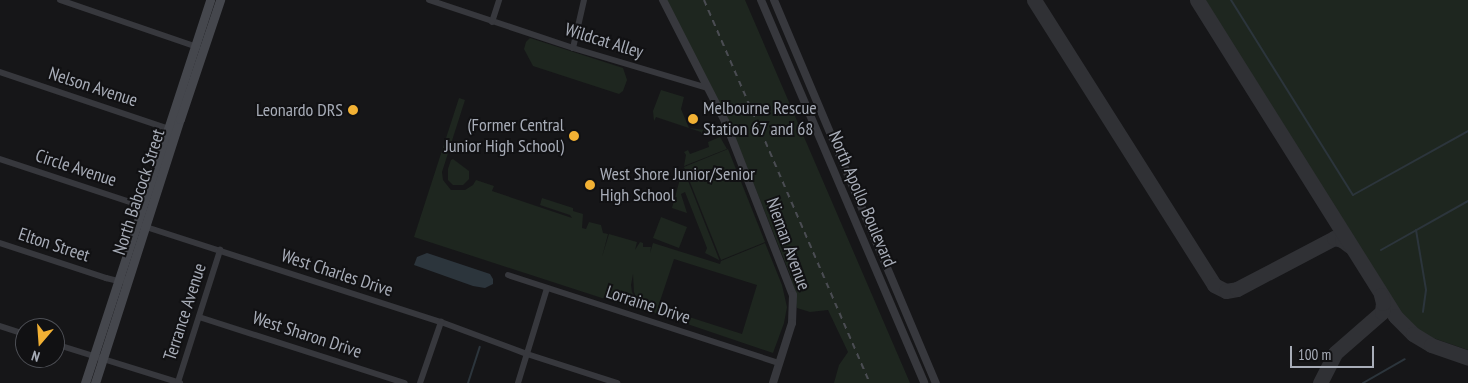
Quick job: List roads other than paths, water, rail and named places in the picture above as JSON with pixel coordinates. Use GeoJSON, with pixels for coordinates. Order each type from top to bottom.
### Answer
{"type":"FeatureCollection","features":[{"type":"Feature","properties":{"kind":"main road"},"geometry":{"type":"LineString","coordinates":[[141,225],[142,206],[172,129],[198,48],[210,0]]}},
{"type":"Feature","properties":{"kind":"main road"},"geometry":{"type":"LineString","coordinates":[[198,48],[217,11],[220,0]]}},
{"type":"Feature","properties":{"kind":"main road","name":"North Babcock Street"},"geometry":{"type":"LineString","coordinates":[[85,383],[98,357],[128,279],[141,225],[172,129]]}},
{"type":"Feature","properties":{"kind":"main road","name":"North Babcock Street"},"geometry":{"type":"LineString","coordinates":[[95,383],[98,357],[109,310],[118,281],[141,225]]}},
{"type":"Feature","properties":{"kind":"street"},"geometry":{"type":"LineString","coordinates":[[60,0],[198,48]]}},
{"type":"Feature","properties":{"kind":"street","name":"Wildcat Alley"},"geometry":{"type":"LineString","coordinates":[[428,0],[573,48],[707,88]]}},
{"type":"Feature","properties":{"kind":"street"},"geometry":{"type":"LineString","coordinates":[[492,22],[499,0]]}},
{"type":"Feature","properties":{"kind":"street"},"geometry":{"type":"LineString","coordinates":[[573,48],[584,0]]}},
{"type":"Feature","properties":{"kind":"street","name":"Nieman Avenue"},"geometry":{"type":"LineString","coordinates":[[663,0],[725,121],[788,279],[794,310],[780,363]]}},
{"type":"Feature","properties":{"kind":"street","name":"North Apollo Boulevard"},"geometry":{"type":"LineString","coordinates":[[761,0],[924,383]]}},
{"type":"Feature","properties":{"kind":"street","name":"North Apollo Boulevard"},"geometry":{"type":"LineString","coordinates":[[774,0],[936,383]]}},
{"type":"Feature","properties":{"kind":"street","name":"Nelson Avenue"},"geometry":{"type":"LineString","coordinates":[[0,72],[172,129]]}},
{"type":"Feature","properties":{"kind":"street","name":"Circle Avenue"},"geometry":{"type":"LineString","coordinates":[[0,159],[142,206]]}},
{"type":"Feature","properties":{"kind":"street","name":"West Charles Drive"},"geometry":{"type":"LineString","coordinates":[[141,225],[441,322],[527,354],[617,383]]}},
{"type":"Feature","properties":{"kind":"street","name":"Elton Street"},"geometry":{"type":"LineString","coordinates":[[0,243],[118,281],[128,279]]}},
{"type":"Feature","properties":{"kind":"street","name":"Terrance Avenue"},"geometry":{"type":"LineString","coordinates":[[179,383],[220,250]]}},
{"type":"Feature","properties":{"kind":"street","name":"Lorraine Drive"},"geometry":{"type":"LineString","coordinates":[[508,275],[780,363]]}},
{"type":"Feature","properties":{"kind":"street"},"geometry":{"type":"LineString","coordinates":[[518,383],[547,288]]}},
{"type":"Feature","properties":{"kind":"street","name":"West Sharon Drive"},"geometry":{"type":"LineString","coordinates":[[199,316],[405,383]]}},
{"type":"Feature","properties":{"kind":"street"},"geometry":{"type":"LineString","coordinates":[[420,383],[441,322]]}},
{"type":"Feature","properties":{"kind":"street"},"geometry":{"type":"LineString","coordinates":[[0,326],[15,331]]}},
{"type":"Feature","properties":{"kind":"street"},"geometry":{"type":"LineString","coordinates":[[65,347],[179,383]]}},
{"type":"Feature","properties":{"kind":"street"},"geometry":{"type":"LineString","coordinates":[[773,383],[780,363]]}},
{"type":"Feature","properties":{"kind":"waterway"},"geometry":{"type":"LineString","coordinates":[[1231,0],[1353,195],[1468,131]]}},
{"type":"Feature","properties":{"kind":"waterway"},"geometry":{"type":"LineString","coordinates":[[1381,250],[1468,201]]}},
{"type":"Feature","properties":{"kind":"waterway"},"geometry":{"type":"LineString","coordinates":[[1416,230],[1426,290],[1423,312]]}},
{"type":"Feature","properties":{"kind":"waterway"},"geometry":{"type":"LineString","coordinates":[[468,383],[480,347]]}},
{"type":"Feature","properties":{"kind":"waterway"},"geometry":{"type":"LineString","coordinates":[[1363,383],[1405,359]]}},
{"type":"Feature","properties":{"kind":"railway"},"geometry":{"type":"LineString","coordinates":[[704,0],[870,383]]}},
{"type":"Feature","properties":{"kind":"place","name":"Leonardo DRS"},"geometry":{"type":"Point","coordinates":[353,110]}},
{"type":"Feature","properties":{"kind":"place","name":"Melbourne Rescue Station 67 and 68"},"geometry":{"type":"Point","coordinates":[693,119]}},
{"type":"Feature","properties":{"kind":"place","name":"(Former Central Junior High School)"},"geometry":{"type":"Point","coordinates":[574,136]}},
{"type":"Feature","properties":{"kind":"place","name":"West Shore Junior/Senior High School"},"geometry":{"type":"Point","coordinates":[590,185]}}]}
